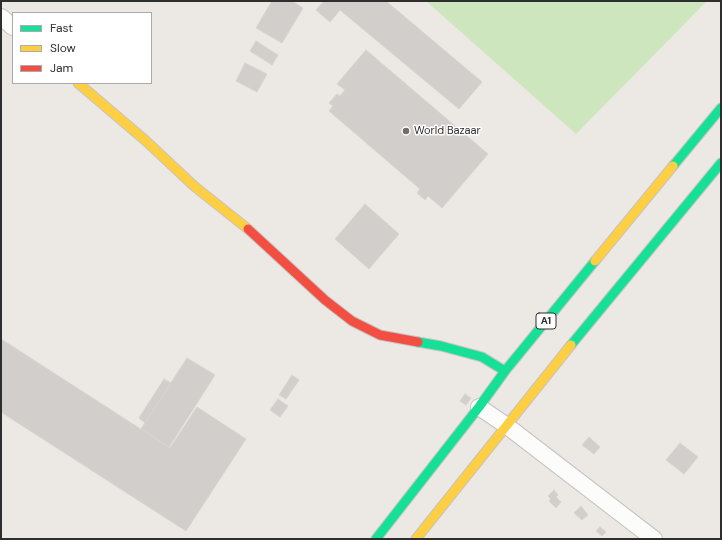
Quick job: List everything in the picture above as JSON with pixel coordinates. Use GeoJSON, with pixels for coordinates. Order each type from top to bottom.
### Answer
{"type":"FeatureCollection","features":[{"type":"Feature","properties":{"kind":"main road"},"geometry":{"type":"LineString","coordinates":[[79,84],[146,141],[194,186],[248,229],[325,300],[352,321],[380,335],[428,343],[482,357],[505,371]]}},
{"type":"Feature","properties":{"kind":"main road","name":"A1"},"geometry":{"type":"LineString","coordinates":[[376,539],[479,407],[505,371],[721,108]]}},
{"type":"Feature","properties":{"kind":"main road"},"geometry":{"type":"LineString","coordinates":[[416,539],[452,492],[567,350],[721,163]]}},
{"type":"Feature","properties":{"kind":"street"},"geometry":{"type":"LineString","coordinates":[[1,17],[12,26]]}},
{"type":"Feature","properties":{"kind":"street"},"geometry":{"type":"LineString","coordinates":[[479,407],[654,539]]}},
{"type":"Feature","properties":{"kind":"green space"},"geometry":{"type":"Polygon","coordinates":[[[426,1],[707,1],[576,134],[426,1]]]}},
{"type":"Feature","properties":{"kind":"building"},"geometry":{"type":"Polygon","coordinates":[[[272,1],[292,1],[303,8],[282,43],[256,28],[272,1]]]}},
{"type":"Feature","properties":{"kind":"building"},"geometry":{"type":"Polygon","coordinates":[[[324,1],[386,1],[482,82],[459,109],[340,10],[330,22],[316,10],[324,1]]]}},
{"type":"Feature","properties":{"kind":"building"},"geometry":{"type":"Polygon","coordinates":[[[256,41],[278,55],[272,65],[250,51],[256,41]]]}},
{"type":"Feature","properties":{"kind":"building"},"geometry":{"type":"Polygon","coordinates":[[[366,50],[488,154],[442,208],[428,196],[425,200],[417,193],[420,189],[329,111],[333,106],[329,103],[337,94],[340,96],[345,90],[337,84],[366,50]]]}},
{"type":"Feature","properties":{"kind":"building"},"geometry":{"type":"Polygon","coordinates":[[[245,63],[267,74],[257,92],[236,81],[245,63]]]}},
{"type":"Feature","properties":{"kind":"building"},"geometry":{"type":"Polygon","coordinates":[[[365,204],[399,234],[369,269],[335,239],[365,204]]]}},
{"type":"Feature","properties":{"kind":"building"},"geometry":{"type":"Polygon","coordinates":[[[1,339],[170,448],[197,407],[246,439],[186,531],[1,412],[1,339]]]}},
{"type":"Feature","properties":{"kind":"building"},"geometry":{"type":"Polygon","coordinates":[[[187,358],[215,375],[169,447],[141,429],[187,358]]]}},
{"type":"Feature","properties":{"kind":"building"},"geometry":{"type":"Polygon","coordinates":[[[292,375],[299,380],[286,399],[279,395],[292,375]]]}},
{"type":"Feature","properties":{"kind":"building"},"geometry":{"type":"Polygon","coordinates":[[[164,379],[171,383],[145,423],[139,418],[164,379]]]}},
{"type":"Feature","properties":{"kind":"building"},"geometry":{"type":"Polygon","coordinates":[[[465,394],[471,398],[466,405],[460,401],[465,394]]]}},
{"type":"Feature","properties":{"kind":"building"},"geometry":{"type":"Polygon","coordinates":[[[278,399],[288,406],[280,417],[270,410],[278,399]]]}},
{"type":"Feature","properties":{"kind":"building"},"geometry":{"type":"Polygon","coordinates":[[[589,437],[600,447],[594,454],[582,445],[589,437]]]}},
{"type":"Feature","properties":{"kind":"building"},"geometry":{"type":"Polygon","coordinates":[[[680,443],[698,457],[684,474],[666,460],[680,443]]]}},
{"type":"Feature","properties":{"kind":"building"},"geometry":{"type":"Polygon","coordinates":[[[554,490],[558,495],[556,497],[561,502],[556,508],[549,501],[551,499],[548,496],[554,490]]]}},
{"type":"Feature","properties":{"kind":"building"},"geometry":{"type":"Polygon","coordinates":[[[581,506],[588,515],[582,520],[574,513],[581,506]]]}},
{"type":"Feature","properties":{"kind":"building"},"geometry":{"type":"Polygon","coordinates":[[[600,527],[606,532],[602,536],[596,531],[600,527]]]}},
{"type":"Feature","properties":{"kind":"traffic: fast"},"geometry":{"type":"LineString","coordinates":[[673,166],[721,108]]}},
{"type":"Feature","properties":{"kind":"traffic: fast"},"geometry":{"type":"LineString","coordinates":[[571,345],[721,163]]}},
{"type":"Feature","properties":{"kind":"traffic: fast"},"geometry":{"type":"LineString","coordinates":[[376,539],[479,407],[505,371],[595,261]]}},
{"type":"Feature","properties":{"kind":"traffic: fast"},"geometry":{"type":"LineString","coordinates":[[418,342],[441,346],[482,357],[505,371]]}},
{"type":"Feature","properties":{"kind":"traffic: slow"},"geometry":{"type":"LineString","coordinates":[[79,84],[146,141],[194,186],[248,229]]}},
{"type":"Feature","properties":{"kind":"traffic: slow"},"geometry":{"type":"LineString","coordinates":[[595,261],[673,166]]}},
{"type":"Feature","properties":{"kind":"traffic: slow"},"geometry":{"type":"LineString","coordinates":[[416,539],[571,345]]}},
{"type":"Feature","properties":{"kind":"traffic: jam"},"geometry":{"type":"LineString","coordinates":[[248,229],[325,300],[352,321],[380,335],[418,342]]}},
{"type":"Feature","properties":{"kind":"place","name":"World Bazaar"},"geometry":{"type":"Point","coordinates":[406,131]}}]}
